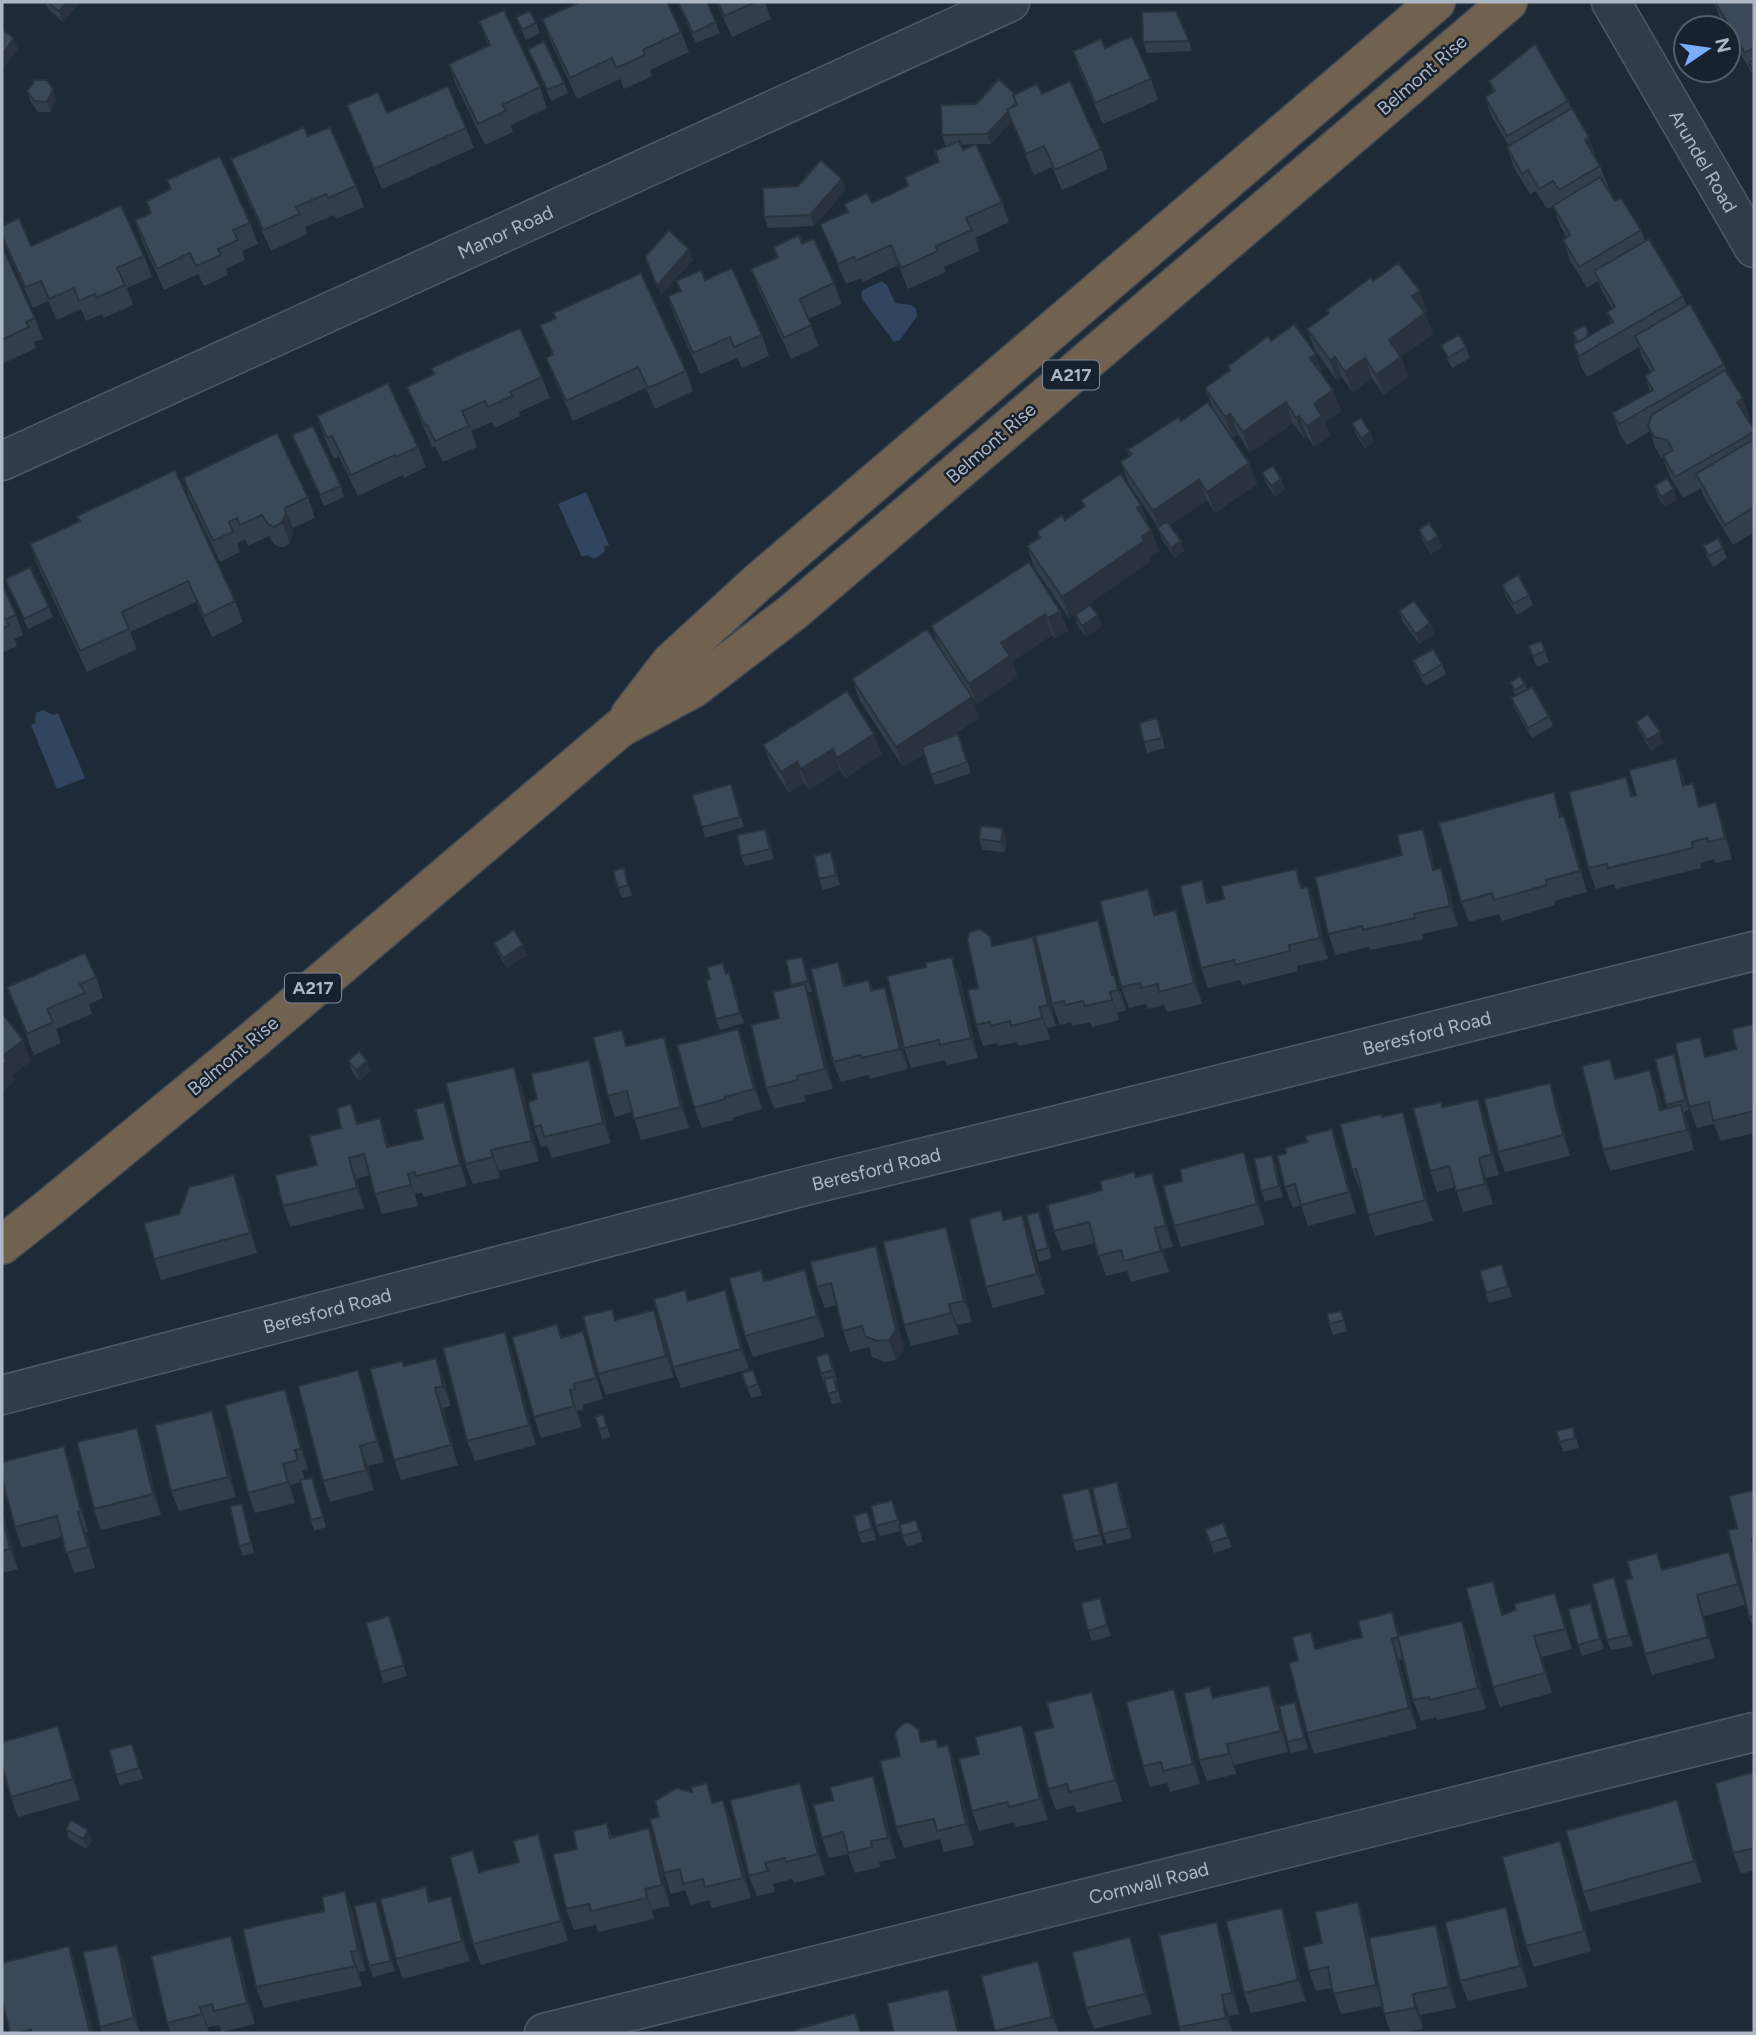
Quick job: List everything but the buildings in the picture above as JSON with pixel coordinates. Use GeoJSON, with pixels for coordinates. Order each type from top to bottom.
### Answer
{"type":"FeatureCollection","features":[{"type":"Feature","properties":{"kind":"highway","name":"Belmont Rise"},"geometry":{"type":"LineString","coordinates":[[620,728],[671,662],[757,583],[1436,2]]}},
{"type":"Feature","properties":{"kind":"highway","name":"Belmont Rise"},"geometry":{"type":"LineString","coordinates":[[2,1244],[242,1048],[620,728],[694,688],[793,612],[1508,2]]}},
{"type":"Feature","properties":{"kind":"street","name":"Manor Road"},"geometry":{"type":"LineString","coordinates":[[2,461],[1010,2]]}},
{"type":"Feature","properties":{"kind":"street","name":"Arundel Road"},"geometry":{"type":"LineString","coordinates":[[1611,2],[1754,248]]}},
{"type":"Feature","properties":{"kind":"street","name":"Beresford Road"},"geometry":{"type":"LineString","coordinates":[[2,1395],[809,1185],[1754,951]]}},
{"type":"Feature","properties":{"kind":"street","name":"Cornwall Road"},"geometry":{"type":"LineString","coordinates":[[544,2033],[1754,1732]]}},
{"type":"Feature","properties":{"kind":"water"},"geometry":{"type":"Polygon","coordinates":[[[880,282],[887,285],[895,303],[911,305],[916,309],[917,316],[900,340],[894,342],[862,299],[863,290],[880,282]]]}},
{"type":"Feature","properties":{"kind":"water"},"geometry":{"type":"Polygon","coordinates":[[[586,492],[609,545],[604,547],[605,552],[594,559],[587,555],[582,557],[558,504],[586,492]]]}},
{"type":"Feature","properties":{"kind":"water"},"geometry":{"type":"Polygon","coordinates":[[[43,710],[54,715],[58,713],[85,778],[57,789],[31,725],[35,723],[36,713],[43,710]]]}}]}
